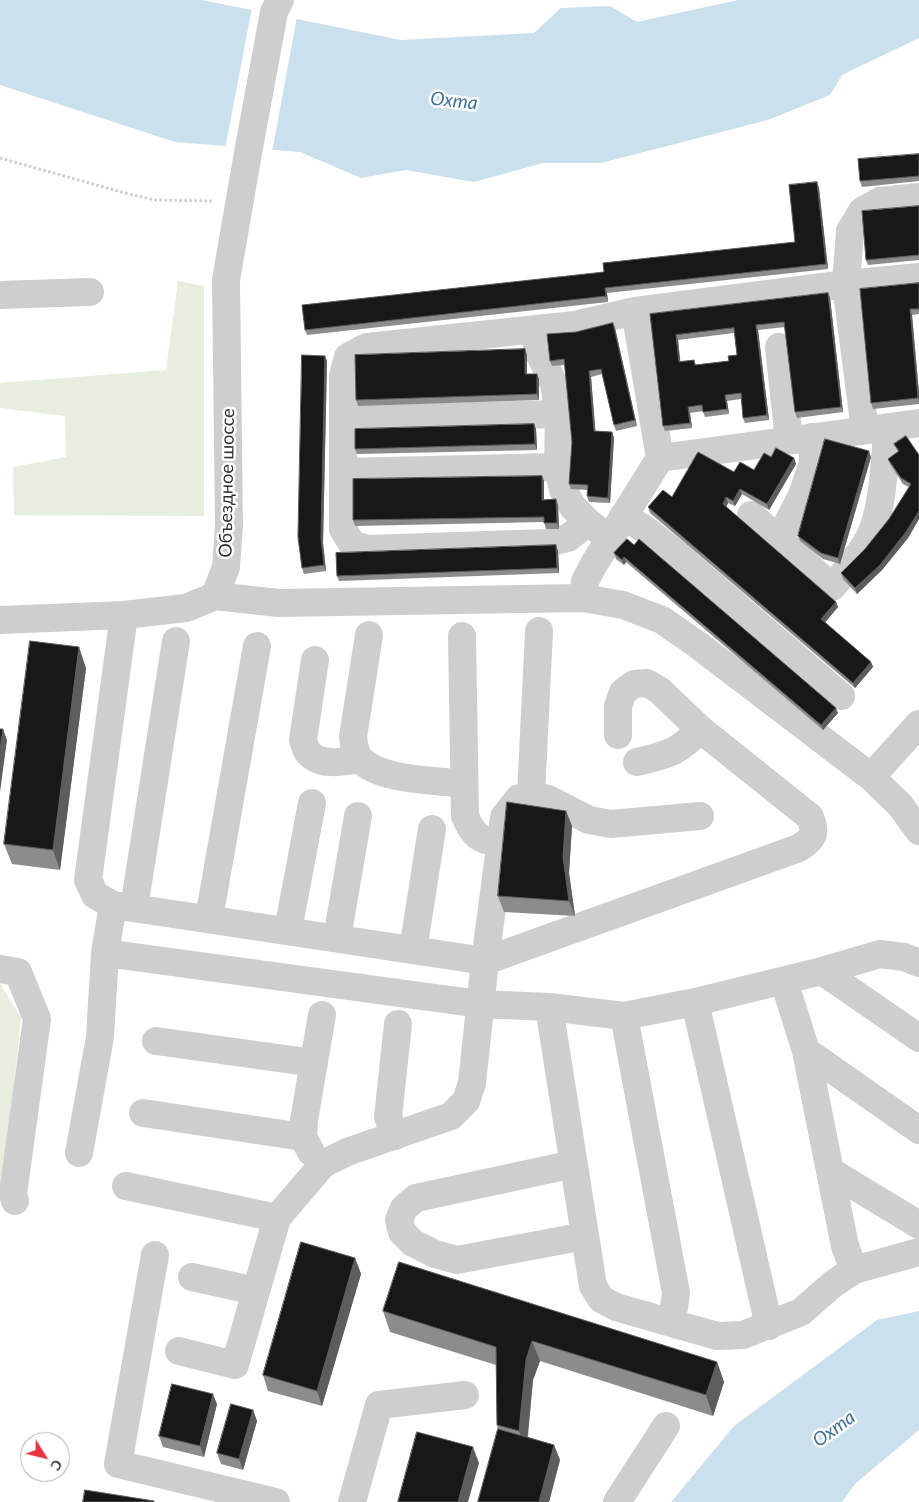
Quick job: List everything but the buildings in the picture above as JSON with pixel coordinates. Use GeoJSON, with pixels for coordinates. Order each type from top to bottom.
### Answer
{"type":"FeatureCollection","features":[{"type":"Feature","properties":{"kind":"street","name":"Объездное шоссе"},"geometry":{"type":"LineString","coordinates":[[215,596],[226,567],[228,533],[226,280],[248,153],[277,6]]}},
{"type":"Feature","properties":{"kind":"street"},"geometry":{"type":"LineString","coordinates":[[751,515],[832,587],[852,564],[870,537],[879,506],[876,429],[846,284],[850,231],[862,211],[880,201],[919,197]]}},
{"type":"Feature","properties":{"kind":"street"},"geometry":{"type":"LineString","coordinates":[[588,522],[568,538],[547,543],[367,549],[352,544],[343,529],[343,376],[348,357],[366,347],[575,325],[635,311],[846,284],[919,277]]}},
{"type":"Feature","properties":{"kind":"street"},"geometry":{"type":"LineString","coordinates":[[0,295],[90,292]]}},
{"type":"Feature","properties":{"kind":"street"},"geometry":{"type":"LineString","coordinates":[[583,598],[585,581],[594,564],[660,458],[635,311]]}},
{"type":"Feature","properties":{"kind":"street"},"geometry":{"type":"LineString","coordinates":[[534,330],[538,350],[554,384],[559,414],[558,467],[563,490],[573,507],[588,522],[649,532],[841,696]]}},
{"type":"Feature","properties":{"kind":"street"},"geometry":{"type":"LineString","coordinates":[[779,347],[800,439],[813,463],[802,495],[779,540]]}},
{"type":"Feature","properties":{"kind":"street"},"geometry":{"type":"LineString","coordinates":[[343,419],[559,414]]}},
{"type":"Feature","properties":{"kind":"street"},"geometry":{"type":"LineString","coordinates":[[660,458],[919,423]]}},
{"type":"Feature","properties":{"kind":"street"},"geometry":{"type":"LineString","coordinates":[[343,472],[558,467]]}},
{"type":"Feature","properties":{"kind":"street"},"geometry":{"type":"LineString","coordinates":[[0,620],[124,615],[186,608],[215,596],[279,603],[583,598],[623,605],[662,620],[698,645],[871,777],[910,803],[919,831]]}},
{"type":"Feature","properties":{"kind":"street"},"geometry":{"type":"LineString","coordinates":[[124,615],[88,880],[95,895],[124,906],[485,961],[799,848],[811,840],[814,828],[810,818],[700,729],[659,690],[646,683],[634,684],[623,692],[618,706],[618,735]]}},
{"type":"Feature","properties":{"kind":"street"},"geometry":{"type":"LineString","coordinates":[[531,795],[539,631]]}},
{"type":"Feature","properties":{"kind":"street"},"geometry":{"type":"LineString","coordinates":[[369,635],[353,738],[359,759],[372,768],[389,775],[464,784]]}},
{"type":"Feature","properties":{"kind":"street"},"geometry":{"type":"LineString","coordinates":[[462,636],[465,816],[469,827],[476,835],[487,842],[500,842]]}},
{"type":"Feature","properties":{"kind":"street"},"geometry":{"type":"LineString","coordinates":[[79,1154],[100,1037],[105,953],[124,906],[176,641]]}},
{"type":"Feature","properties":{"kind":"street"},"geometry":{"type":"LineString","coordinates":[[209,918],[257,646]]}},
{"type":"Feature","properties":{"kind":"street"},"geometry":{"type":"LineString","coordinates":[[315,660],[303,740],[307,751],[317,759],[330,763],[359,759]]}},
{"type":"Feature","properties":{"kind":"street"},"geometry":{"type":"LineString","coordinates":[[871,777],[919,724]]}},
{"type":"Feature","properties":{"kind":"street"},"geometry":{"type":"LineString","coordinates":[[637,762],[669,754],[685,745],[700,729]]}},
{"type":"Feature","properties":{"kind":"street"},"geometry":{"type":"LineString","coordinates":[[179,1351],[234,1365],[277,1218],[323,1164],[347,1152],[451,1116],[466,1101],[472,1083],[485,961],[504,817],[519,798],[531,795],[548,799],[589,820],[611,824],[700,816]]}},
{"type":"Feature","properties":{"kind":"street"},"geometry":{"type":"LineString","coordinates":[[288,930],[312,803]]}},
{"type":"Feature","properties":{"kind":"street"},"geometry":{"type":"LineString","coordinates":[[337,938],[358,816]]}},
{"type":"Feature","properties":{"kind":"street"},"geometry":{"type":"LineString","coordinates":[[413,950],[432,829]]}},
{"type":"Feature","properties":{"kind":"street"},"geometry":{"type":"LineString","coordinates":[[105,953],[480,1004],[549,1007],[624,1016],[784,981],[880,954],[904,957],[919,963]]}},
{"type":"Feature","properties":{"kind":"street"},"geometry":{"type":"LineString","coordinates":[[0,969],[18,972],[37,1018],[13,1194],[15,1201]]}},
{"type":"Feature","properties":{"kind":"street"},"geometry":{"type":"LineString","coordinates":[[822,971],[919,1038]]}},
{"type":"Feature","properties":{"kind":"street"},"geometry":{"type":"LineString","coordinates":[[784,981],[806,1051],[845,1246],[854,1270]]}},
{"type":"Feature","properties":{"kind":"street"},"geometry":{"type":"LineString","coordinates":[[695,1002],[769,1326]]}},
{"type":"Feature","properties":{"kind":"street"},"geometry":{"type":"LineString","coordinates":[[549,1007],[593,1286],[602,1300],[616,1307],[717,1336],[743,1335],[801,1312],[833,1284],[854,1270],[919,1252]]}},
{"type":"Feature","properties":{"kind":"street"},"geometry":{"type":"LineString","coordinates":[[322,1015],[304,1120],[303,1137],[311,1152],[323,1164]]}},
{"type":"Feature","properties":{"kind":"street"},"geometry":{"type":"LineString","coordinates":[[624,1016],[676,1293],[674,1308],[668,1322]]}},
{"type":"Feature","properties":{"kind":"street"},"geometry":{"type":"LineString","coordinates":[[395,1136],[388,1117],[398,1024]]}},
{"type":"Feature","properties":{"kind":"street"},"geometry":{"type":"LineString","coordinates":[[156,1041],[314,1063]]}},
{"type":"Feature","properties":{"kind":"street"},"geometry":{"type":"LineString","coordinates":[[806,1051],[919,1130]]}},
{"type":"Feature","properties":{"kind":"street"},"geometry":{"type":"LineString","coordinates":[[144,1113],[303,1137]]}},
{"type":"Feature","properties":{"kind":"street"},"geometry":{"type":"LineString","coordinates":[[574,1164],[416,1198],[404,1208],[399,1220],[402,1232],[413,1243],[435,1254],[457,1260],[585,1236]]}},
{"type":"Feature","properties":{"kind":"street"},"geometry":{"type":"LineString","coordinates":[[830,1171],[919,1225]]}},
{"type":"Feature","properties":{"kind":"street"},"geometry":{"type":"LineString","coordinates":[[126,1186],[277,1218]]}},
{"type":"Feature","properties":{"kind":"street"},"geometry":{"type":"LineString","coordinates":[[155,1256],[118,1464],[248,1499],[276,1502]]}},
{"type":"Feature","properties":{"kind":"street"},"geometry":{"type":"LineString","coordinates":[[192,1277],[256,1291]]}},
{"type":"Feature","properties":{"kind":"street"},"geometry":{"type":"LineString","coordinates":[[352,1502],[379,1405],[465,1395]]}},
{"type":"Feature","properties":{"kind":"street"},"geometry":{"type":"LineString","coordinates":[[617,1502],[666,1426]]}},
{"type":"Feature","properties":{"kind":"path"},"geometry":{"type":"LineString","coordinates":[[0,158],[155,200],[240,201]]}},
{"type":"Feature","properties":{"kind":"green space"},"geometry":{"type":"Polygon","coordinates":[[[178,281],[204,286],[204,516],[14,515],[13,467],[66,457],[65,416],[0,408],[0,383],[166,370],[178,281]]]}},
{"type":"Feature","properties":{"kind":"green space"},"geometry":{"type":"Polygon","coordinates":[[[0,983],[21,1018],[3,1189],[0,1191],[0,983]]]}},
{"type":"Feature","properties":{"kind":"water","name":"Охта"},"geometry":{"type":"Polygon","coordinates":[[[0,0],[202,0],[401,40],[534,33],[561,8],[610,6],[637,22],[738,0],[919,0],[919,38],[842,75],[830,95],[768,120],[601,163],[543,163],[474,182],[406,170],[361,178],[300,152],[175,142],[0,85],[0,0]]]}},
{"type":"Feature","properties":{"kind":"water","name":"Охта"},"geometry":{"type":"Polygon","coordinates":[[[919,1311],[919,1430],[855,1484],[842,1502],[671,1502],[734,1426],[877,1320],[919,1311]]]}},
{"type":"Feature","properties":{"kind":"pier"},"geometry":{"type":"Polygon","coordinates":[[[252,8],[297,17],[272,152],[225,149],[252,8]]]}}]}
